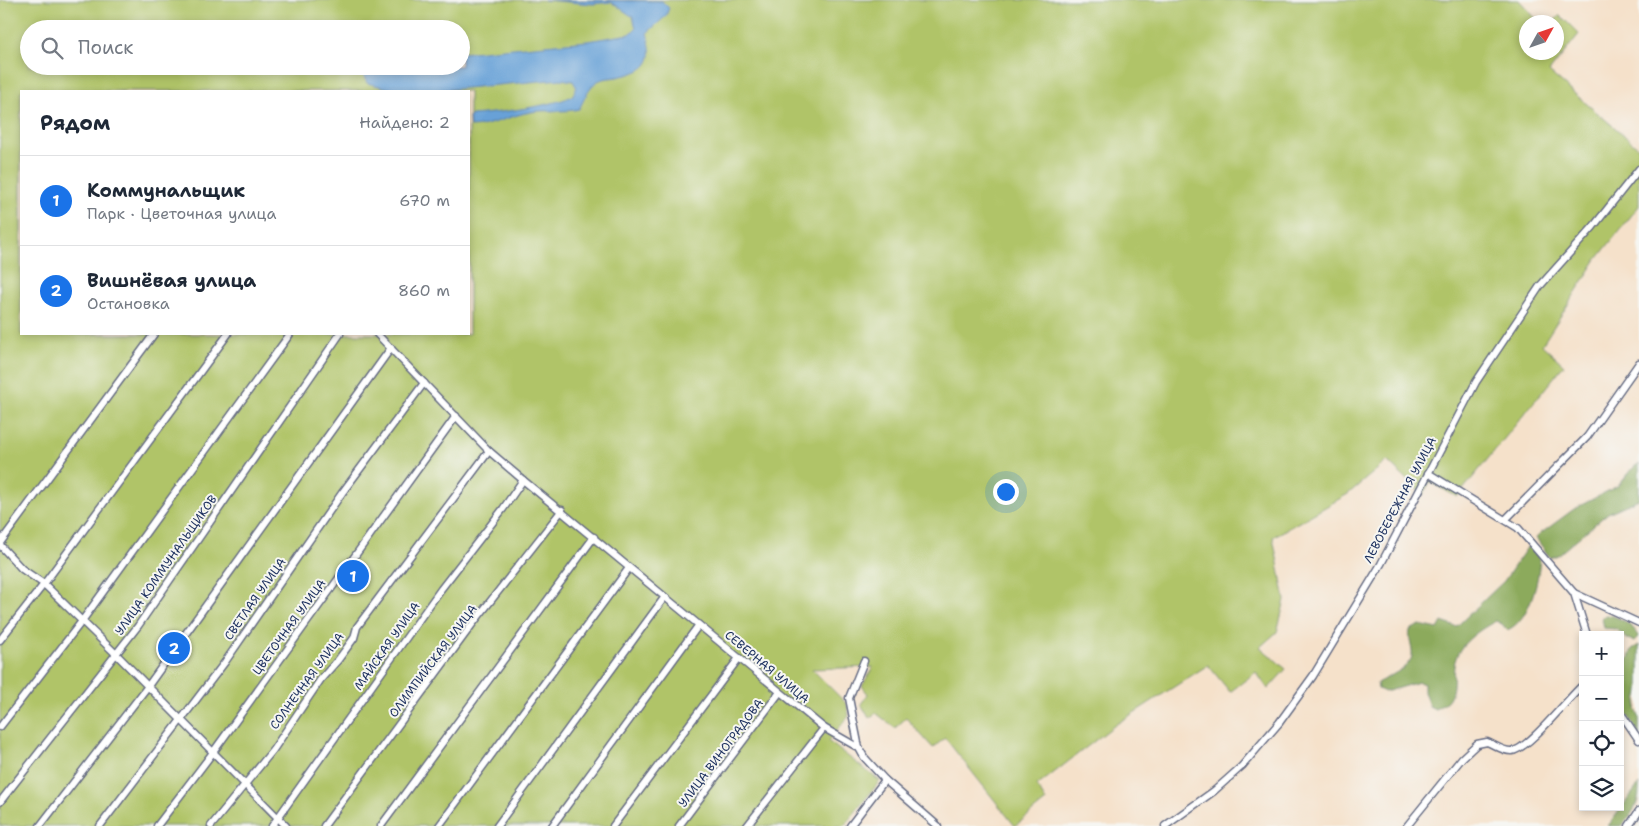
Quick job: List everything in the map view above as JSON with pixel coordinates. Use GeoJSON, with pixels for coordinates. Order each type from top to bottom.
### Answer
{"type":"FeatureCollection","features":[{"type":"Feature","properties":{"kind":"street","name":"ЛЕВОБЕРЕЖНАЯ УЛИЦА"},"geometry":{"type":"LineString","coordinates":[[1165,826],[1214,791],[1242,766],[1279,723],[1313,676],[1381,564],[1476,382],[1540,286],[1593,227],[1639,169]]}},
{"type":"Feature","properties":{"kind":"street"},"geometry":{"type":"LineString","coordinates":[[153,335],[0,544],[22,569],[44,584],[117,654],[286,826]]}},
{"type":"Feature","properties":{"kind":"street"},"geometry":{"type":"LineString","coordinates":[[0,640],[44,584],[227,335]]}},
{"type":"Feature","properties":{"kind":"street"},"geometry":{"type":"LineString","coordinates":[[0,727],[82,621],[289,335]]}},
{"type":"Feature","properties":{"kind":"street","name":"УЛИЦА КОММУНАЛЬЩИКОВ"},"geometry":{"type":"LineString","coordinates":[[0,802],[117,654],[339,335]]}},
{"type":"Feature","properties":{"kind":"street","name":"СЕВЕРНАЯ УЛИЦА"},"geometry":{"type":"LineString","coordinates":[[378,335],[489,450],[523,480],[562,510],[664,598],[824,728],[859,748]]}},
{"type":"Feature","properties":{"kind":"street"},"geometry":{"type":"LineString","coordinates":[[40,826],[148,686],[391,348]]}},
{"type":"Feature","properties":{"kind":"street"},"geometry":{"type":"LineString","coordinates":[[1506,519],[1587,437],[1639,362]]}},
{"type":"Feature","properties":{"kind":"street","name":"СВЕТЛАЯ УЛИЦА"},"geometry":{"type":"LineString","coordinates":[[100,826],[225,662],[342,493],[424,383]]}},
{"type":"Feature","properties":{"kind":"street","name":"ЦВЕТОЧНАЯ УЛИЦА"},"geometry":{"type":"LineString","coordinates":[[156,826],[214,751],[456,416]]}},
{"type":"Feature","properties":{"kind":"street","name":"СОЛНЕЧНАЯ УЛИЦА"},"geometry":{"type":"LineString","coordinates":[[211,826],[273,750],[321,679],[348,646],[358,627],[489,450]]}},
{"type":"Feature","properties":{"kind":"street"},"geometry":{"type":"LineString","coordinates":[[1428,473],[1506,519],[1530,540],[1574,593],[1586,631]]}},
{"type":"Feature","properties":{"kind":"street","name":"МАЙСКАЯ УЛИЦА"},"geometry":{"type":"LineString","coordinates":[[272,826],[441,589],[523,480]]}},
{"type":"Feature","properties":{"kind":"street","name":"ОЛИМПИЙСКАЯ УЛИЦА"},"geometry":{"type":"LineString","coordinates":[[324,826],[471,626],[562,510]]}},
{"type":"Feature","properties":{"kind":"street"},"geometry":{"type":"LineString","coordinates":[[381,826],[594,537]]}},
{"type":"Feature","properties":{"kind":"street"},"geometry":{"type":"LineString","coordinates":[[439,826],[629,568]]}},
{"type":"Feature","properties":{"kind":"street"},"geometry":{"type":"LineString","coordinates":[[1574,593],[1639,624]]}},
{"type":"Feature","properties":{"kind":"street"},"geometry":{"type":"LineString","coordinates":[[497,826],[664,598]]}},
{"type":"Feature","properties":{"kind":"street"},"geometry":{"type":"LineString","coordinates":[[552,826],[698,626]]}},
{"type":"Feature","properties":{"kind":"street"},"geometry":{"type":"LineString","coordinates":[[613,826],[740,658]]}},
{"type":"Feature","properties":{"kind":"street"},"geometry":{"type":"LineString","coordinates":[[864,661],[849,698],[859,748],[864,757],[885,780],[938,826]]}},
{"type":"Feature","properties":{"kind":"street"},"geometry":{"type":"LineString","coordinates":[[1407,826],[1471,748],[1483,742],[1506,750],[1516,750],[1535,736],[1569,696],[1579,688]]}},
{"type":"Feature","properties":{"kind":"street","name":"УЛИЦА ВИНОГРАДОВА"},"geometry":{"type":"LineString","coordinates":[[680,826],[780,692]]}},
{"type":"Feature","properties":{"kind":"street"},"geometry":{"type":"LineString","coordinates":[[1624,718],[1639,740]]}},
{"type":"Feature","properties":{"kind":"street"},"geometry":{"type":"LineString","coordinates":[[747,826],[824,728]]}},
{"type":"Feature","properties":{"kind":"street"},"geometry":{"type":"LineString","coordinates":[[850,826],[885,780]]}},
{"type":"Feature","properties":{"kind":"street"},"geometry":{"type":"LineString","coordinates":[[1629,826],[1639,811]]}},
{"type":"Feature","properties":{"kind":"green space"},"geometry":{"type":"Polygon","coordinates":[[[0,0],[1519,0],[1533,15],[1519,15],[1519,60],[1558,60],[1549,72],[1639,148],[1639,206],[1597,259],[1542,345],[1564,365],[1457,497],[1430,482],[1423,495],[1387,461],[1348,494],[1273,537],[1285,600],[1277,632],[1260,647],[1286,669],[1268,689],[1256,672],[1230,692],[1208,665],[1115,725],[1037,786],[1046,801],[1015,826],[945,738],[933,748],[906,718],[895,728],[876,713],[869,718],[861,704],[868,694],[862,686],[873,667],[812,669],[847,704],[849,716],[828,741],[880,781],[844,826],[0,826],[0,0]]]}},
{"type":"Feature","properties":{"kind":"green space"},"geometry":{"type":"Polygon","coordinates":[[[1564,19],[1579,34],[1564,53],[1564,19]]]}},
{"type":"Feature","properties":{"kind":"green space"},"geometry":{"type":"Polygon","coordinates":[[[1639,464],[1639,499],[1608,513],[1558,555],[1550,558],[1536,538],[1574,509],[1619,485],[1635,466],[1639,464]]]}},
{"type":"Feature","properties":{"kind":"green space"},"geometry":{"type":"Polygon","coordinates":[[[1528,546],[1540,558],[1538,577],[1527,610],[1515,626],[1507,630],[1496,621],[1462,646],[1454,665],[1452,693],[1449,699],[1435,709],[1429,706],[1424,692],[1424,684],[1419,682],[1385,692],[1378,689],[1377,683],[1403,668],[1411,660],[1410,630],[1420,625],[1438,629],[1442,622],[1456,627],[1504,581],[1528,546]]]}},
{"type":"Feature","properties":{"kind":"green space"},"geometry":{"type":"Polygon","coordinates":[[[1605,615],[1610,615],[1625,621],[1639,636],[1634,641],[1624,636],[1624,631],[1604,628],[1602,618],[1605,615]]]}},
{"type":"Feature","properties":{"kind":"green space"},"geometry":{"type":"Polygon","coordinates":[[[1639,645],[1639,690],[1636,709],[1639,717],[1639,735],[1624,708],[1624,666],[1627,663],[1632,649],[1639,645]]]}},
{"type":"Feature","properties":{"kind":"green space"},"geometry":{"type":"Polygon","coordinates":[[[1639,784],[1635,807],[1622,826],[1608,826],[1619,811],[1624,811],[1624,804],[1639,784]]]}},
{"type":"Feature","properties":{"kind":"water"},"geometry":{"type":"Polygon","coordinates":[[[544,0],[662,1],[669,8],[666,16],[647,33],[650,52],[647,64],[636,72],[598,81],[589,90],[579,109],[531,112],[485,125],[470,127],[470,117],[472,115],[555,102],[573,95],[577,88],[573,81],[561,79],[445,90],[394,90],[367,83],[363,75],[470,75],[470,52],[587,41],[630,34],[636,28],[633,17],[611,2],[593,4],[544,0]]]}},
{"type":"Feature","properties":{"kind":"place","name":"Коммунальщик"},"geometry":{"type":"Point","coordinates":[353,576]}},
{"type":"Feature","properties":{"kind":"place","name":"Вишнёвая улица"},"geometry":{"type":"Point","coordinates":[174,648]}}]}
